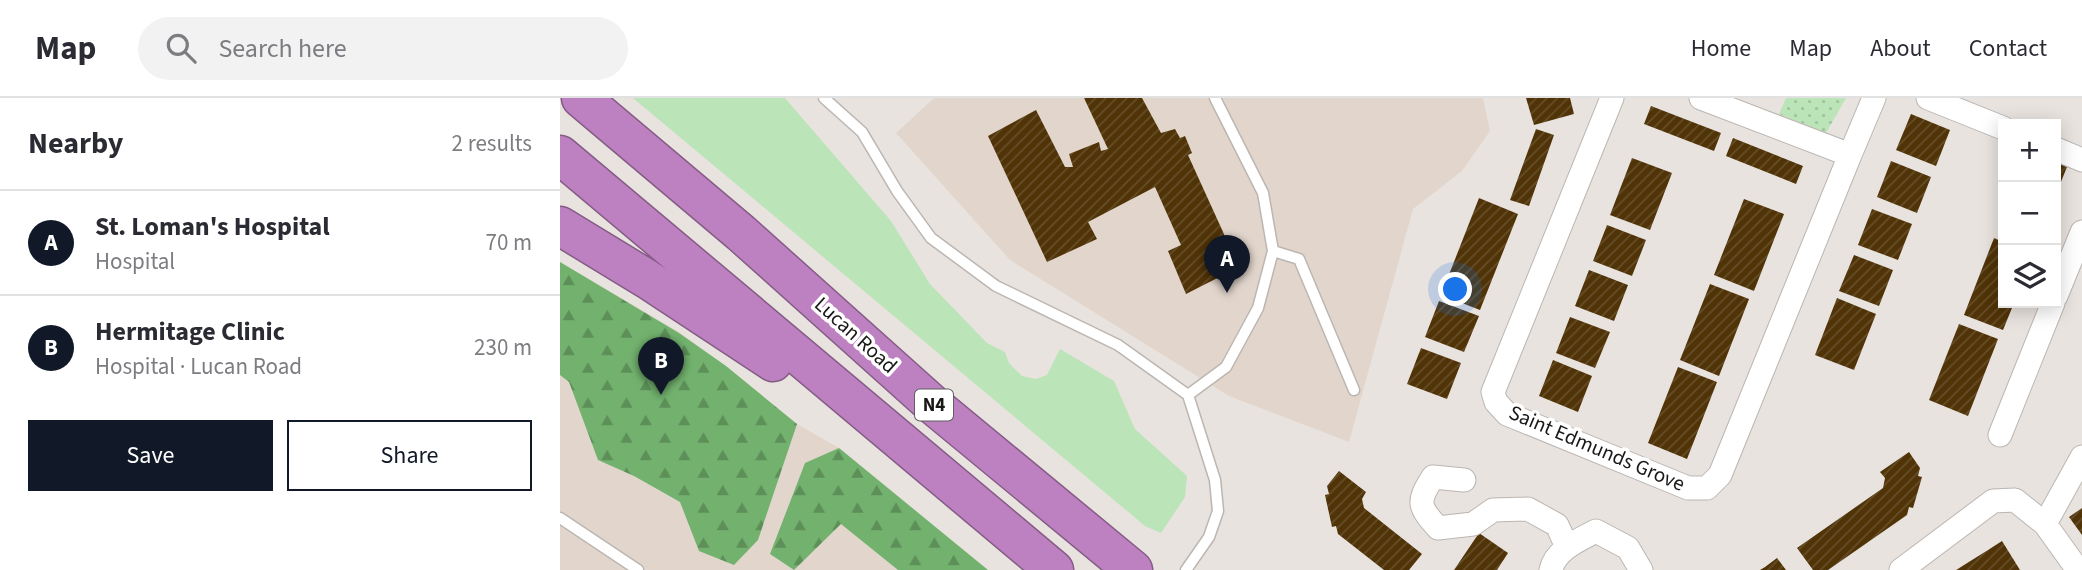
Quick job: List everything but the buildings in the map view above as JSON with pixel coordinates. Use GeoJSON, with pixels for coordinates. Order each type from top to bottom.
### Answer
{"type":"FeatureCollection","features":[{"type":"Feature","properties":{"kind":"highway","name":"Lucan Road"},"geometry":{"type":"LineString","coordinates":[[581,98],[741,233],[932,404],[1133,570]]}},
{"type":"Feature","properties":{"kind":"highway"},"geometry":{"type":"LineString","coordinates":[[589,98],[630,139]]}},
{"type":"Feature","properties":{"kind":"highway","name":"N4"},"geometry":{"type":"LineString","coordinates":[[560,155],[1054,570]]}},
{"type":"Feature","properties":{"kind":"highway"},"geometry":{"type":"LineString","coordinates":[[560,226],[693,308],[923,462]]}},
{"type":"Feature","properties":{"kind":"street","name":"Saint Edmunds Grove"},"geometry":{"type":"LineString","coordinates":[[1612,98],[1493,392],[1496,402],[1507,414],[1688,488],[1707,488],[1720,475],[1874,98]]}},
{"type":"Feature","properties":{"kind":"street"},"geometry":{"type":"LineString","coordinates":[[1701,98],[1850,155]]}},
{"type":"Feature","properties":{"kind":"street"},"geometry":{"type":"LineString","coordinates":[[1928,98],[1998,126]]}},
{"type":"Feature","properties":{"kind":"street"},"geometry":{"type":"LineString","coordinates":[[2061,151],[2082,160]]}},
{"type":"Feature","properties":{"kind":"street"},"geometry":{"type":"LineString","coordinates":[[2061,284],[2082,232]]}},
{"type":"Feature","properties":{"kind":"street"},"geometry":{"type":"LineString","coordinates":[[2000,435],[2051,308]]}},
{"type":"Feature","properties":{"kind":"street"},"geometry":{"type":"LineString","coordinates":[[2045,524],[2082,457]]}},
{"type":"Feature","properties":{"kind":"street"},"geometry":{"type":"LineString","coordinates":[[1464,480],[1433,477],[1421,496],[1422,510],[1438,528],[1473,524],[1493,509],[1528,509],[1557,526],[1567,547]]}},
{"type":"Feature","properties":{"kind":"street"},"geometry":{"type":"LineString","coordinates":[[1901,570],[1993,501],[2015,500],[2045,524],[2078,570]]}},
{"type":"Feature","properties":{"kind":"street"},"geometry":{"type":"LineString","coordinates":[[1551,570],[1551,565],[1567,547],[1596,531],[1628,548],[1641,570]]}},
{"type":"Feature","properties":{"kind":"lane"},"geometry":{"type":"LineString","coordinates":[[824,98],[862,132],[897,191],[932,238],[996,286],[1118,345],[1188,395],[1215,480],[1218,511],[1209,537],[1186,570]]}},
{"type":"Feature","properties":{"kind":"lane"},"geometry":{"type":"LineString","coordinates":[[1188,395],[1226,367],[1258,308],[1273,251],[1263,193],[1215,98]]}},
{"type":"Feature","properties":{"kind":"lane"},"geometry":{"type":"LineString","coordinates":[[1273,251],[1298,259],[1354,390]]}},
{"type":"Feature","properties":{"kind":"lane"},"geometry":{"type":"LineString","coordinates":[[560,518],[638,570]]}},
{"type":"Feature","properties":{"kind":"shaded area"},"geometry":{"type":"Polygon","coordinates":[[[934,98],[1483,98],[1490,131],[1462,171],[1413,209],[1349,442],[1229,396],[1010,260],[896,133],[934,98]]]}},
{"type":"Feature","properties":{"kind":"shaded area"},"geometry":{"type":"Polygon","coordinates":[[[560,262],[679,332],[797,424],[839,448],[988,570],[560,570],[560,262]]]}},
{"type":"Feature","properties":{"kind":"green space"},"geometry":{"type":"Polygon","coordinates":[[[633,98],[785,98],[891,221],[930,284],[987,343],[1005,352],[1009,363],[1022,376],[1036,379],[1047,375],[1060,349],[1114,381],[1135,429],[1187,476],[1185,497],[1161,533],[1145,526],[633,98]]]}},
{"type":"Feature","properties":{"kind":"green space"},"geometry":{"type":"Polygon","coordinates":[[[1786,98],[1846,98],[1826,133],[1779,114],[1786,98]]]}},
{"type":"Feature","properties":{"kind":"green space"},"geometry":{"type":"Polygon","coordinates":[[[560,262],[679,333],[726,366],[797,424],[758,540],[734,565],[699,551],[680,502],[634,476],[598,460],[569,382],[560,375],[560,262]]]}},
{"type":"Feature","properties":{"kind":"green space"},"geometry":{"type":"Polygon","coordinates":[[[839,448],[988,570],[898,570],[841,524],[794,570],[770,554],[805,463],[839,448]]]}},
{"type":"Feature","properties":{"kind":"place","name":"St. Loman's Hospital"},"geometry":{"type":"Point","coordinates":[1227,293]}},
{"type":"Feature","properties":{"kind":"place","name":"Hermitage Clinic"},"geometry":{"type":"Point","coordinates":[661,395]}}]}
